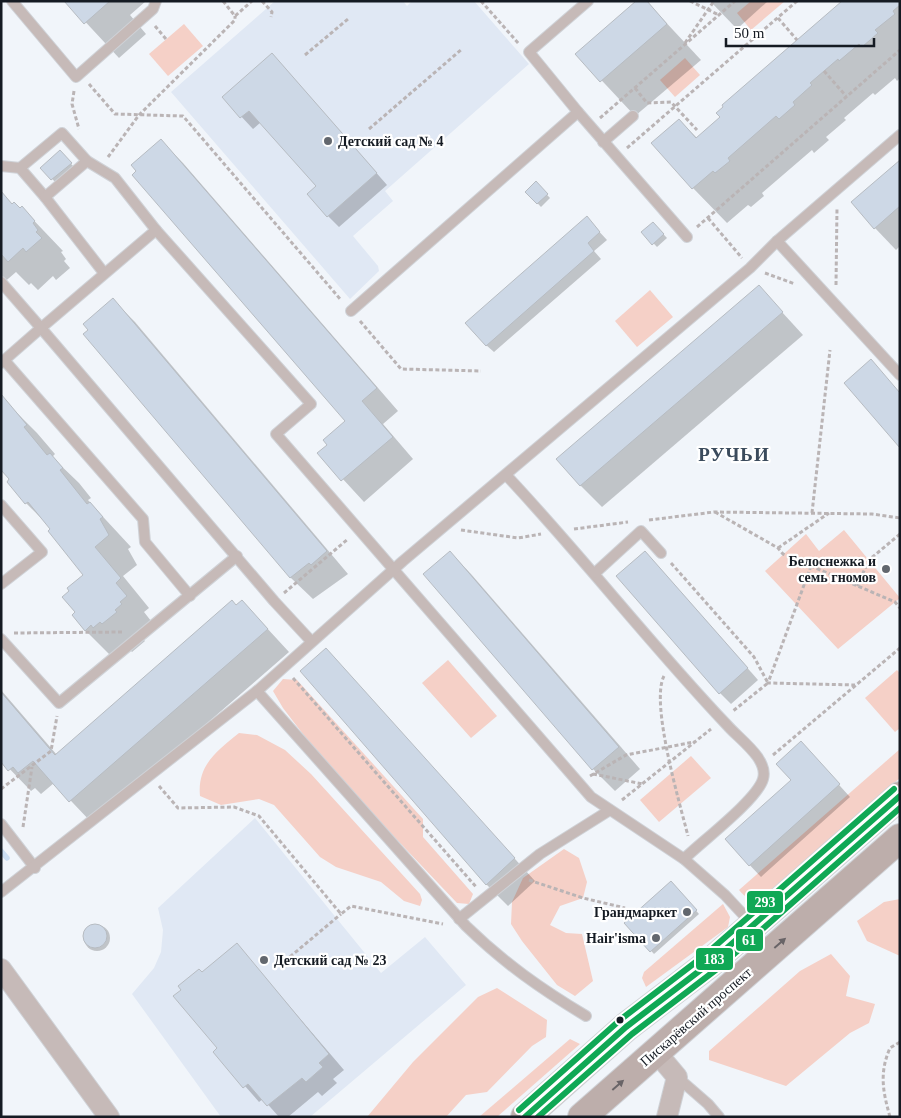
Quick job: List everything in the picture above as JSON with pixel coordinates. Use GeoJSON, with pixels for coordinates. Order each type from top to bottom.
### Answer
{"type":"FeatureCollection","features":[{"type":"Feature","properties":{"kind":"main road"},"geometry":{"type":"LineString","coordinates":[[525,1117],[626,1027],[711,962],[900,796]]}},
{"type":"Feature","properties":{"kind":"main road","name":"Пискарёвский проспект"},"geometry":{"type":"LineString","coordinates":[[582,1117],[900,838]]}},
{"type":"Feature","properties":{"kind":"street"},"geometry":{"type":"LineString","coordinates":[[1,969],[109,1117]]}},
{"type":"Feature","properties":{"kind":"street"},"geometry":{"type":"LineString","coordinates":[[656,1052],[677,1077],[667,1117]]}},
{"type":"Feature","properties":{"kind":"lane"},"geometry":{"type":"LineString","coordinates":[[12,1],[76,77],[153,9],[156,1]]}},
{"type":"Feature","properties":{"kind":"lane"},"geometry":{"type":"LineString","coordinates":[[588,1],[529,52],[616,158],[686,237]]}},
{"type":"Feature","properties":{"kind":"lane"},"geometry":{"type":"LineString","coordinates":[[351,311],[578,112]]}},
{"type":"Feature","properties":{"kind":"lane"},"geometry":{"type":"LineString","coordinates":[[603,142],[633,116]]}},
{"type":"Feature","properties":{"kind":"lane"},"geometry":{"type":"LineString","coordinates":[[20,168],[62,133],[87,161],[115,178],[156,230],[311,404],[276,434],[591,797],[687,855],[753,925]]}},
{"type":"Feature","properties":{"kind":"lane"},"geometry":{"type":"LineString","coordinates":[[1,892],[35,868],[257,691],[311,641],[750,268],[777,241],[900,135]]}},
{"type":"Feature","properties":{"kind":"lane"},"geometry":{"type":"LineString","coordinates":[[45,197],[87,161]]}},
{"type":"Feature","properties":{"kind":"lane"},"geometry":{"type":"LineString","coordinates":[[1,166],[20,168],[104,273]]}},
{"type":"Feature","properties":{"kind":"lane"},"geometry":{"type":"LineString","coordinates":[[156,230],[3,362],[143,519],[145,542],[190,596]]}},
{"type":"Feature","properties":{"kind":"lane"},"geometry":{"type":"LineString","coordinates":[[777,241],[900,375]]}},
{"type":"Feature","properties":{"kind":"lane"},"geometry":{"type":"LineString","coordinates":[[1,282],[274,601],[311,641]]}},
{"type":"Feature","properties":{"kind":"lane"},"geometry":{"type":"LineString","coordinates":[[507,476],[558,531],[722,720],[763,763],[764,778],[756,793],[687,855]]}},
{"type":"Feature","properties":{"kind":"lane"},"geometry":{"type":"LineString","coordinates":[[1,505],[42,552],[1,584]]}},
{"type":"Feature","properties":{"kind":"lane"},"geometry":{"type":"LineString","coordinates":[[595,573],[642,531],[661,553]]}},
{"type":"Feature","properties":{"kind":"lane"},"geometry":{"type":"LineString","coordinates":[[1,639],[59,704],[237,556]]}},
{"type":"Feature","properties":{"kind":"lane"},"geometry":{"type":"LineString","coordinates":[[257,691],[463,922],[489,948],[529,981],[586,1016]]}},
{"type":"Feature","properties":{"kind":"lane"},"geometry":{"type":"LineString","coordinates":[[463,922],[486,898],[540,854],[610,810]]}},
{"type":"Feature","properties":{"kind":"lane"},"geometry":{"type":"LineString","coordinates":[[1,824],[35,868]]}},
{"type":"Feature","properties":{"kind":"lane"},"geometry":{"type":"LineString","coordinates":[[677,1077],[708,1104],[719,1117]]}},
{"type":"Feature","properties":{"kind":"path"},"geometry":{"type":"LineString","coordinates":[[223,1],[235,16]]}},
{"type":"Feature","properties":{"kind":"path"},"geometry":{"type":"LineString","coordinates":[[100,169],[139,115],[235,20],[235,16],[252,1]]}},
{"type":"Feature","properties":{"kind":"path"},"geometry":{"type":"LineString","coordinates":[[262,1],[272,12],[271,17]]}},
{"type":"Feature","properties":{"kind":"path"},"geometry":{"type":"LineString","coordinates":[[481,1],[520,46],[529,52]]}},
{"type":"Feature","properties":{"kind":"path"},"geometry":{"type":"LineString","coordinates":[[690,1],[719,15]]}},
{"type":"Feature","properties":{"kind":"path"},"geometry":{"type":"LineString","coordinates":[[681,48],[714,1]]}},
{"type":"Feature","properties":{"kind":"path"},"geometry":{"type":"LineString","coordinates":[[591,127],[735,1]]}},
{"type":"Feature","properties":{"kind":"path"},"geometry":{"type":"LineString","coordinates":[[616,158],[797,1]]}},
{"type":"Feature","properties":{"kind":"path"},"geometry":{"type":"LineString","coordinates":[[778,18],[797,40]]}},
{"type":"Feature","properties":{"kind":"path"},"geometry":{"type":"LineString","coordinates":[[305,55],[348,19]]}},
{"type":"Feature","properties":{"kind":"path"},"geometry":{"type":"LineString","coordinates":[[369,129],[462,49]]}},
{"type":"Feature","properties":{"kind":"path"},"geometry":{"type":"LineString","coordinates":[[686,237],[900,50]]}},
{"type":"Feature","properties":{"kind":"path"},"geometry":{"type":"LineString","coordinates":[[824,71],[846,96]]}},
{"type":"Feature","properties":{"kind":"path"},"geometry":{"type":"LineString","coordinates":[[87,161],[72,104],[76,77],[86,81],[115,114],[183,116],[401,369],[481,371]]}},
{"type":"Feature","properties":{"kind":"path"},"geometry":{"type":"LineString","coordinates":[[635,88],[647,103],[664,100],[676,106],[698,130]]}},
{"type":"Feature","properties":{"kind":"path"},"geometry":{"type":"LineString","coordinates":[[836,305],[837,190]]}},
{"type":"Feature","properties":{"kind":"path"},"geometry":{"type":"LineString","coordinates":[[708,218],[750,268],[826,294]]}},
{"type":"Feature","properties":{"kind":"path"},"geometry":{"type":"LineString","coordinates":[[812,513],[830,350]]}},
{"type":"Feature","properties":{"kind":"path"},"geometry":{"type":"LineString","coordinates":[[714,512],[778,548],[783,554],[895,602],[900,608]]}},
{"type":"Feature","properties":{"kind":"path"},"geometry":{"type":"LineString","coordinates":[[646,520],[714,512],[830,512],[872,514],[900,518]]}},
{"type":"Feature","properties":{"kind":"path"},"geometry":{"type":"LineString","coordinates":[[778,548],[830,512]]}},
{"type":"Feature","properties":{"kind":"path"},"geometry":{"type":"LineString","coordinates":[[443,528],[518,538],[636,521]]}},
{"type":"Feature","properties":{"kind":"path"},"geometry":{"type":"LineString","coordinates":[[274,601],[359,530]]}},
{"type":"Feature","properties":{"kind":"path"},"geometry":{"type":"LineString","coordinates":[[857,586],[869,560],[900,534]]}},
{"type":"Feature","properties":{"kind":"path"},"geometry":{"type":"LineString","coordinates":[[661,553],[754,657],[768,682]]}},
{"type":"Feature","properties":{"kind":"path"},"geometry":{"type":"LineString","coordinates":[[610,810],[768,682],[811,566]]}},
{"type":"Feature","properties":{"kind":"path"},"geometry":{"type":"LineString","coordinates":[[11,633],[147,632]]}},
{"type":"Feature","properties":{"kind":"path"},"geometry":{"type":"LineString","coordinates":[[763,763],[900,648]]}},
{"type":"Feature","properties":{"kind":"path"},"geometry":{"type":"LineString","coordinates":[[673,664],[662,678],[660,686],[667,748],[687,855]]}},
{"type":"Feature","properties":{"kind":"path"},"geometry":{"type":"LineString","coordinates":[[283,667],[486,898]]}},
{"type":"Feature","properties":{"kind":"path"},"geometry":{"type":"LineString","coordinates":[[768,682],[855,685]]}},
{"type":"Feature","properties":{"kind":"path"},"geometry":{"type":"LineString","coordinates":[[1,790],[51,751],[59,704]]}},
{"type":"Feature","properties":{"kind":"path"},"geometry":{"type":"LineString","coordinates":[[578,782],[626,755],[695,742]]}},
{"type":"Feature","properties":{"kind":"path"},"geometry":{"type":"LineString","coordinates":[[19,848],[32,766]]}},
{"type":"Feature","properties":{"kind":"path"},"geometry":{"type":"LineString","coordinates":[[592,774],[644,784]]}},
{"type":"Feature","properties":{"kind":"path"},"geometry":{"type":"LineString","coordinates":[[150,777],[178,808],[234,806],[259,816],[341,914]]}},
{"type":"Feature","properties":{"kind":"path"},"geometry":{"type":"LineString","coordinates":[[514,875],[583,898],[625,908]]}},
{"type":"Feature","properties":{"kind":"path"},"geometry":{"type":"LineString","coordinates":[[285,961],[351,906],[455,926],[463,922]]}},
{"type":"Feature","properties":{"kind":"path"},"geometry":{"type":"LineString","coordinates":[[890,1117],[882,1090],[881,1075],[890,1048],[900,1042]]}},
{"type":"Feature","properties":{"kind":"shaded area","name":"Детский сад № 4"},"geometry":{"type":"Polygon","coordinates":[[[275,1],[403,1],[407,6],[412,1],[474,1],[529,64],[385,191],[393,201],[353,236],[378,266],[379,271],[350,299],[171,92],[275,1]]]}},
{"type":"Feature","properties":{"kind":"shaded area"},"geometry":{"type":"Polygon","coordinates":[[[751,1],[785,1],[751,30],[737,13],[751,1]]]}},
{"type":"Feature","properties":{"kind":"shaded area"},"geometry":{"type":"Polygon","coordinates":[[[184,24],[203,46],[168,76],[149,54],[184,24]]]}},
{"type":"Feature","properties":{"kind":"shaded area"},"geometry":{"type":"Polygon","coordinates":[[[685,58],[700,75],[675,97],[660,80],[685,58]]]}},
{"type":"Feature","properties":{"kind":"shaded area"},"geometry":{"type":"Polygon","coordinates":[[[650,290],[673,317],[637,347],[615,321],[650,290]]]}},
{"type":"Feature","properties":{"kind":"shaded area"},"geometry":{"type":"Polygon","coordinates":[[[844,530],[900,598],[838,649],[765,571],[806,534],[819,551],[844,530]]]}},
{"type":"Feature","properties":{"kind":"shaded area"},"geometry":{"type":"Polygon","coordinates":[[[448,660],[497,716],[471,738],[422,683],[448,660]]]}},
{"type":"Feature","properties":{"kind":"shaded area"},"geometry":{"type":"Polygon","coordinates":[[[897,670],[900,673],[900,728],[895,732],[865,698],[897,670]]]}},
{"type":"Feature","properties":{"kind":"shaded area"},"geometry":{"type":"Polygon","coordinates":[[[283,679],[297,680],[423,819],[423,837],[473,894],[469,904],[457,903],[329,768],[283,708],[273,691],[283,679]]]}},
{"type":"Feature","properties":{"kind":"shaded area"},"geometry":{"type":"Polygon","coordinates":[[[239,733],[257,735],[285,750],[311,774],[420,894],[422,900],[420,906],[404,901],[381,882],[336,867],[320,857],[274,805],[259,799],[221,805],[200,796],[200,785],[205,767],[223,746],[239,733]]]}},
{"type":"Feature","properties":{"kind":"shaded area"},"geometry":{"type":"Polygon","coordinates":[[[900,749],[900,778],[759,900],[743,895],[739,890],[900,749]]]}},
{"type":"Feature","properties":{"kind":"shaded area"},"geometry":{"type":"Polygon","coordinates":[[[691,756],[711,778],[659,822],[640,800],[691,756]]]}},
{"type":"Feature","properties":{"kind":"shaded area","name":"Детский сад № 23"},"geometry":{"type":"Polygon","coordinates":[[[255,818],[381,973],[425,937],[466,985],[310,1117],[221,1117],[132,994],[154,968],[161,952],[163,930],[158,908],[255,818]]]}},
{"type":"Feature","properties":{"kind":"shaded area"},"geometry":{"type":"Polygon","coordinates":[[[564,849],[579,858],[587,882],[583,898],[560,906],[550,925],[566,933],[582,934],[593,981],[575,996],[557,985],[511,924],[512,902],[523,878],[564,849]]]}},
{"type":"Feature","properties":{"kind":"shaded area"},"geometry":{"type":"Polygon","coordinates":[[[900,899],[900,956],[867,941],[857,921],[884,902],[900,899]]]}},
{"type":"Feature","properties":{"kind":"shaded area"},"geometry":{"type":"Polygon","coordinates":[[[723,904],[730,917],[728,927],[646,987],[642,978],[644,972],[723,904]]]}},
{"type":"Feature","properties":{"kind":"shaded area"},"geometry":{"type":"Polygon","coordinates":[[[831,954],[850,976],[846,996],[875,1004],[869,1023],[850,1033],[786,1086],[709,1060],[709,1051],[800,971],[831,954]]]}},
{"type":"Feature","properties":{"kind":"shaded area"},"geometry":{"type":"Polygon","coordinates":[[[497,988],[547,1020],[546,1037],[532,1046],[487,1092],[466,1095],[446,1117],[367,1117],[413,1062],[478,997],[497,988]]]}},
{"type":"Feature","properties":{"kind":"shaded area"},"geometry":{"type":"Polygon","coordinates":[[[570,1039],[580,1044],[497,1117],[479,1117],[570,1039]]]}},
{"type":"Feature","properties":{"kind":"building"},"geometry":{"type":"Polygon","coordinates":[[[64,1],[110,1],[84,24],[64,1]]]}},
{"type":"Feature","properties":{"kind":"building"},"geometry":{"type":"Polygon","coordinates":[[[636,1],[647,1],[667,24],[600,82],[575,54],[636,1]]]}},
{"type":"Feature","properties":{"kind":"building"},"geometry":{"type":"Polygon","coordinates":[[[842,1],[900,1],[900,5],[893,11],[895,14],[875,30],[878,33],[862,47],[859,44],[839,61],[838,59],[810,83],[812,85],[793,102],[795,105],[779,119],[776,116],[728,158],[730,161],[715,173],[713,171],[692,189],[651,143],[679,119],[696,138],[720,117],[716,113],[723,107],[722,105],[842,1]]]}},
{"type":"Feature","properties":{"kind":"building"},"geometry":{"type":"Polygon","coordinates":[[[272,53],[377,173],[327,217],[307,194],[316,186],[249,111],[240,118],[222,97],[272,53]]]}},
{"type":"Feature","properties":{"kind":"building"},"geometry":{"type":"Polygon","coordinates":[[[161,139],[377,388],[362,401],[393,437],[341,481],[317,453],[327,445],[323,440],[345,421],[132,175],[136,171],[131,165],[161,139]]]}},
{"type":"Feature","properties":{"kind":"building"},"geometry":{"type":"Polygon","coordinates":[[[60,150],[72,163],[51,180],[40,168],[60,150]]]}},
{"type":"Feature","properties":{"kind":"building"},"geometry":{"type":"Polygon","coordinates":[[[900,160],[900,206],[874,229],[851,202],[900,160]]]}},
{"type":"Feature","properties":{"kind":"building"},"geometry":{"type":"Polygon","coordinates":[[[536,181],[548,194],[537,204],[525,192],[536,181]]]}},
{"type":"Feature","properties":{"kind":"building"},"geometry":{"type":"Polygon","coordinates":[[[1,191],[12,204],[14,202],[20,208],[22,206],[35,221],[33,223],[38,230],[36,232],[42,238],[26,252],[23,248],[8,262],[1,254],[1,191]]]}},
{"type":"Feature","properties":{"kind":"building"},"geometry":{"type":"Polygon","coordinates":[[[587,216],[600,232],[588,243],[594,251],[486,346],[465,323],[587,216]]]}},
{"type":"Feature","properties":{"kind":"building"},"geometry":{"type":"Polygon","coordinates":[[[653,222],[664,234],[652,245],[641,232],[653,222]]]}},
{"type":"Feature","properties":{"kind":"building"},"geometry":{"type":"Polygon","coordinates":[[[759,285],[783,312],[580,486],[556,459],[759,285]]]}},
{"type":"Feature","properties":{"kind":"building"},"geometry":{"type":"Polygon","coordinates":[[[113,298],[327,551],[311,565],[309,563],[290,578],[83,334],[88,330],[83,324],[113,298]]]}},
{"type":"Feature","properties":{"kind":"building"},"geometry":{"type":"Polygon","coordinates":[[[871,359],[900,393],[900,448],[844,383],[871,359]]]}},
{"type":"Feature","properties":{"kind":"building"},"geometry":{"type":"Polygon","coordinates":[[[1,394],[27,425],[24,427],[47,455],[50,453],[63,468],[60,470],[87,504],[90,502],[103,517],[100,519],[109,535],[95,547],[121,578],[116,583],[127,596],[115,610],[117,612],[102,624],[100,622],[93,628],[91,625],[85,631],[72,615],[75,612],[62,597],[69,591],[67,588],[83,575],[28,502],[25,504],[7,482],[9,479],[1,470],[1,394]]]}},
{"type":"Feature","properties":{"kind":"building"},"geometry":{"type":"Polygon","coordinates":[[[450,551],[619,747],[592,770],[423,574],[450,551]]]}},
{"type":"Feature","properties":{"kind":"building"},"geometry":{"type":"Polygon","coordinates":[[[645,551],[748,668],[719,694],[616,576],[645,551]]]}},
{"type":"Feature","properties":{"kind":"building"},"geometry":{"type":"Polygon","coordinates":[[[232,600],[236,605],[242,600],[268,629],[69,802],[33,761],[18,773],[13,767],[8,771],[1,762],[1,692],[55,755],[232,600]]]}},
{"type":"Feature","properties":{"kind":"building"},"geometry":{"type":"Polygon","coordinates":[[[326,648],[515,858],[486,885],[300,671],[326,648]]]}},
{"type":"Feature","properties":{"kind":"building"},"geometry":{"type":"Polygon","coordinates":[[[801,741],[840,784],[749,866],[725,839],[791,780],[776,764],[801,741]]]}},
{"type":"Feature","properties":{"kind":"building"},"geometry":{"type":"Polygon","coordinates":[[[671,881],[697,910],[650,952],[624,923],[671,881]]]}},
{"type":"Feature","properties":{"kind":"building"},"geometry":{"type":"Polygon","coordinates":[[[90,924],[100,924],[107,931],[107,941],[100,948],[90,948],[83,941],[83,931],[90,924]]]}},
{"type":"Feature","properties":{"kind":"building"},"geometry":{"type":"Polygon","coordinates":[[[237,943],[329,1054],[319,1063],[323,1067],[306,1082],[302,1078],[267,1106],[248,1084],[243,1088],[213,1052],[217,1048],[173,996],[181,990],[178,986],[199,969],[202,972],[237,943]]]}},
{"type":"Feature","properties":{"kind":"waterway"},"geometry":{"type":"LineString","coordinates":[[1,851],[7,858]]}},
{"type":"Feature","properties":{"kind":"transit line","name":"293"},"geometry":{"type":"LineString","coordinates":[[519,1110],[620,1020],[705,955],[894,789]]}},
{"type":"Feature","properties":{"kind":"transit line","name":"183"},"geometry":{"type":"LineString","coordinates":[[525,1117],[626,1027],[711,962],[900,796]]}},
{"type":"Feature","properties":{"kind":"transit line","name":"61"},"geometry":{"type":"LineString","coordinates":[[538,1117],[632,1034],[717,969],[900,808]]}},
{"type":"Feature","properties":{"kind":"place","name":"Детский сад № 4"},"geometry":{"type":"Point","coordinates":[328,141]}},
{"type":"Feature","properties":{"kind":"place","name":"Белоснежка и семь гномов"},"geometry":{"type":"Point","coordinates":[886,569]}},
{"type":"Feature","properties":{"kind":"place","name":"Грандмаркет"},"geometry":{"type":"Point","coordinates":[687,912]}},
{"type":"Feature","properties":{"kind":"place","name":"Hair'isma"},"geometry":{"type":"Point","coordinates":[656,938]}},
{"type":"Feature","properties":{"kind":"place","name":"Детский сад № 23"},"geometry":{"type":"Point","coordinates":[264,960]}},
{"type":"Feature","properties":{"kind":"district","name":"РУЧЬИ"},"geometry":{"type":"Point","coordinates":[734,454]}}]}
